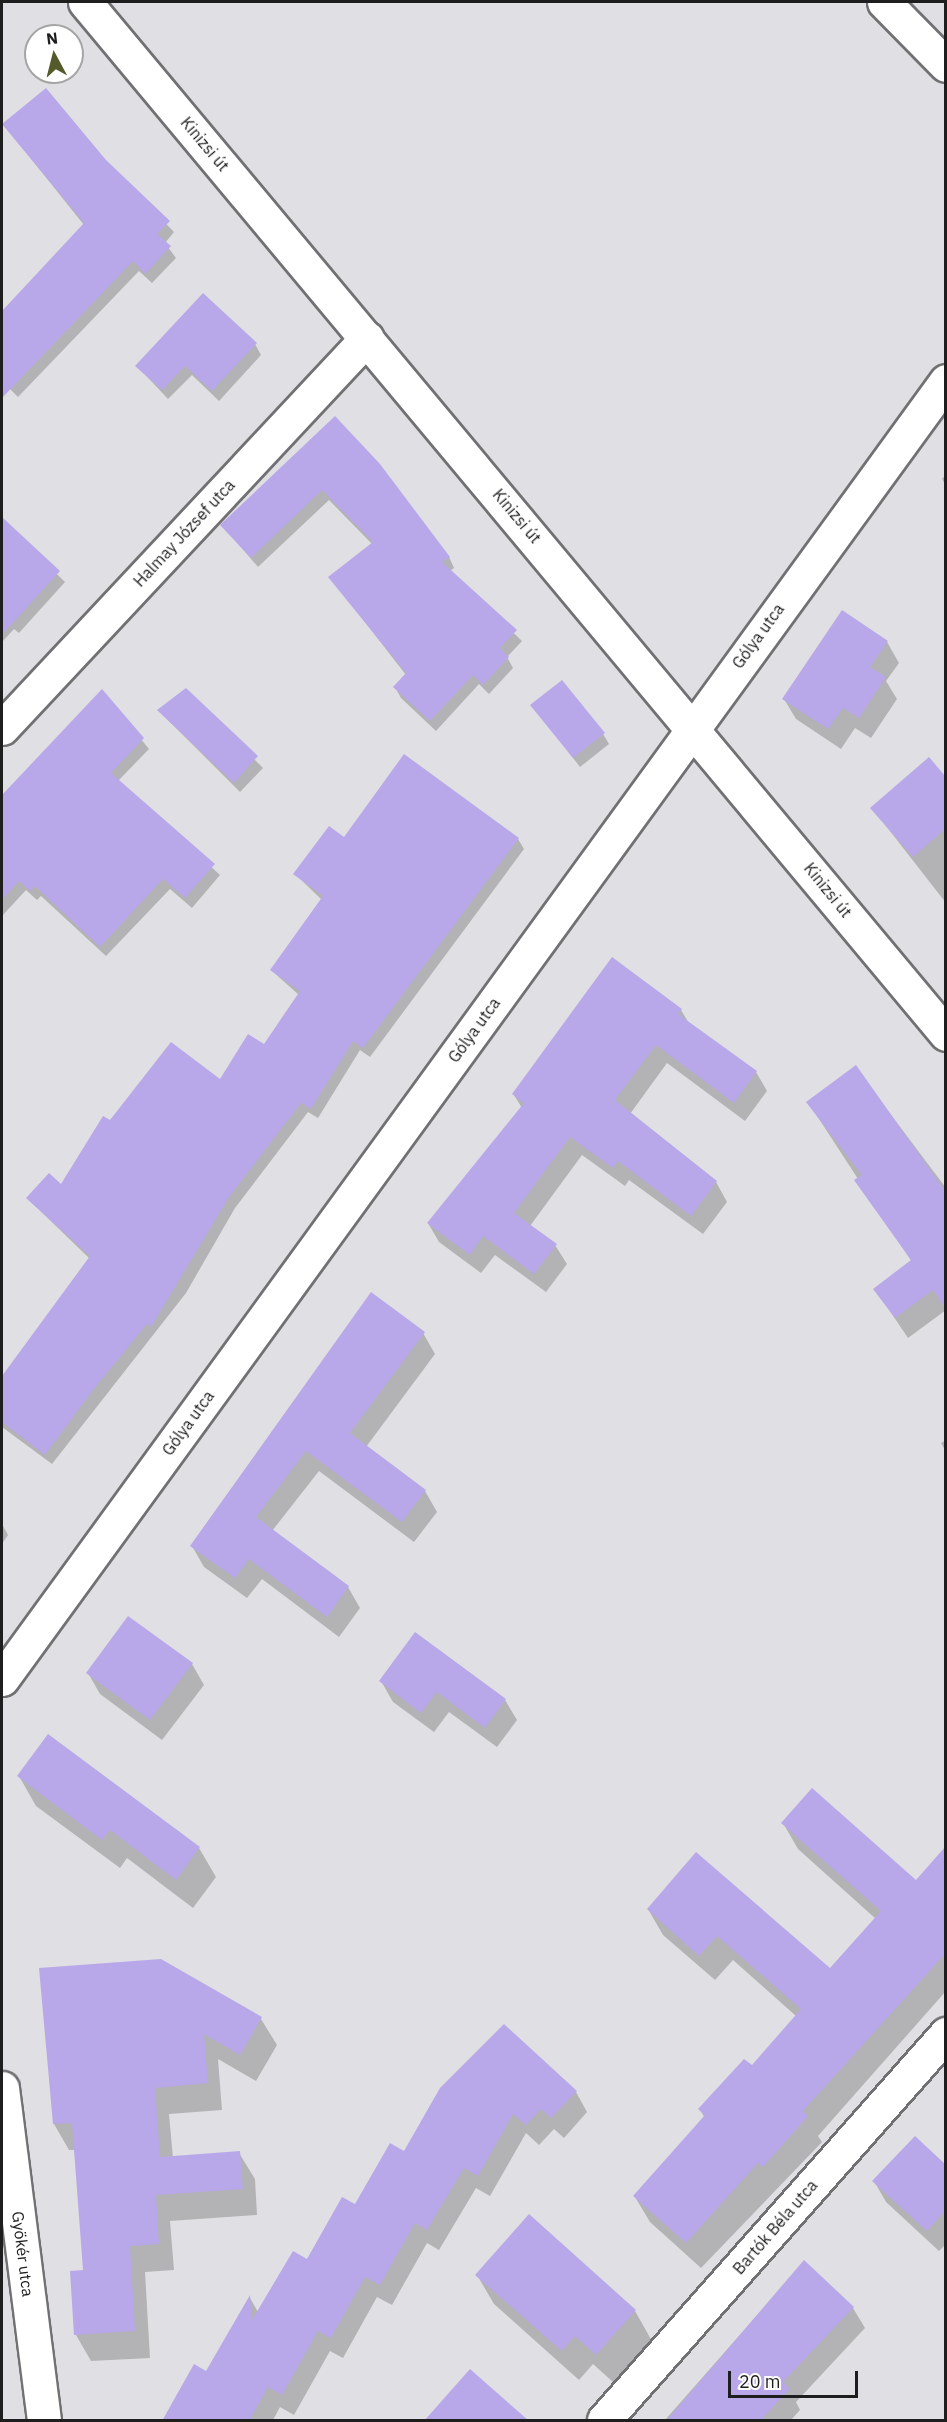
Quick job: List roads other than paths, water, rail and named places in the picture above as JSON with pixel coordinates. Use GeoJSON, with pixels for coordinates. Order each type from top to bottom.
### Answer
{"type":"FeatureCollection","features":[{"type":"Feature","properties":{"kind":"street","name":"Kinizsi út"},"geometry":{"type":"LineString","coordinates":[[85,2],[693,725],[945,1034]]}},
{"type":"Feature","properties":{"kind":"street"},"geometry":{"type":"LineString","coordinates":[[884,2],[945,65]]}},
{"type":"Feature","properties":{"kind":"street","name":"Halmay József utca"},"geometry":{"type":"LineString","coordinates":[[2,728],[367,338]]}},
{"type":"Feature","properties":{"kind":"street","name":"Gólya utca"},"geometry":{"type":"LineString","coordinates":[[2,1678],[945,381]]}},
{"type":"Feature","properties":{"kind":"street","name":"Bartók Béla utca"},"geometry":{"type":"LineString","coordinates":[[604,2421],[945,2034]]}},
{"type":"Feature","properties":{"kind":"street","name":"Gyökér utca"},"geometry":{"type":"LineString","coordinates":[[2,2088],[44,2421]]}}]}
